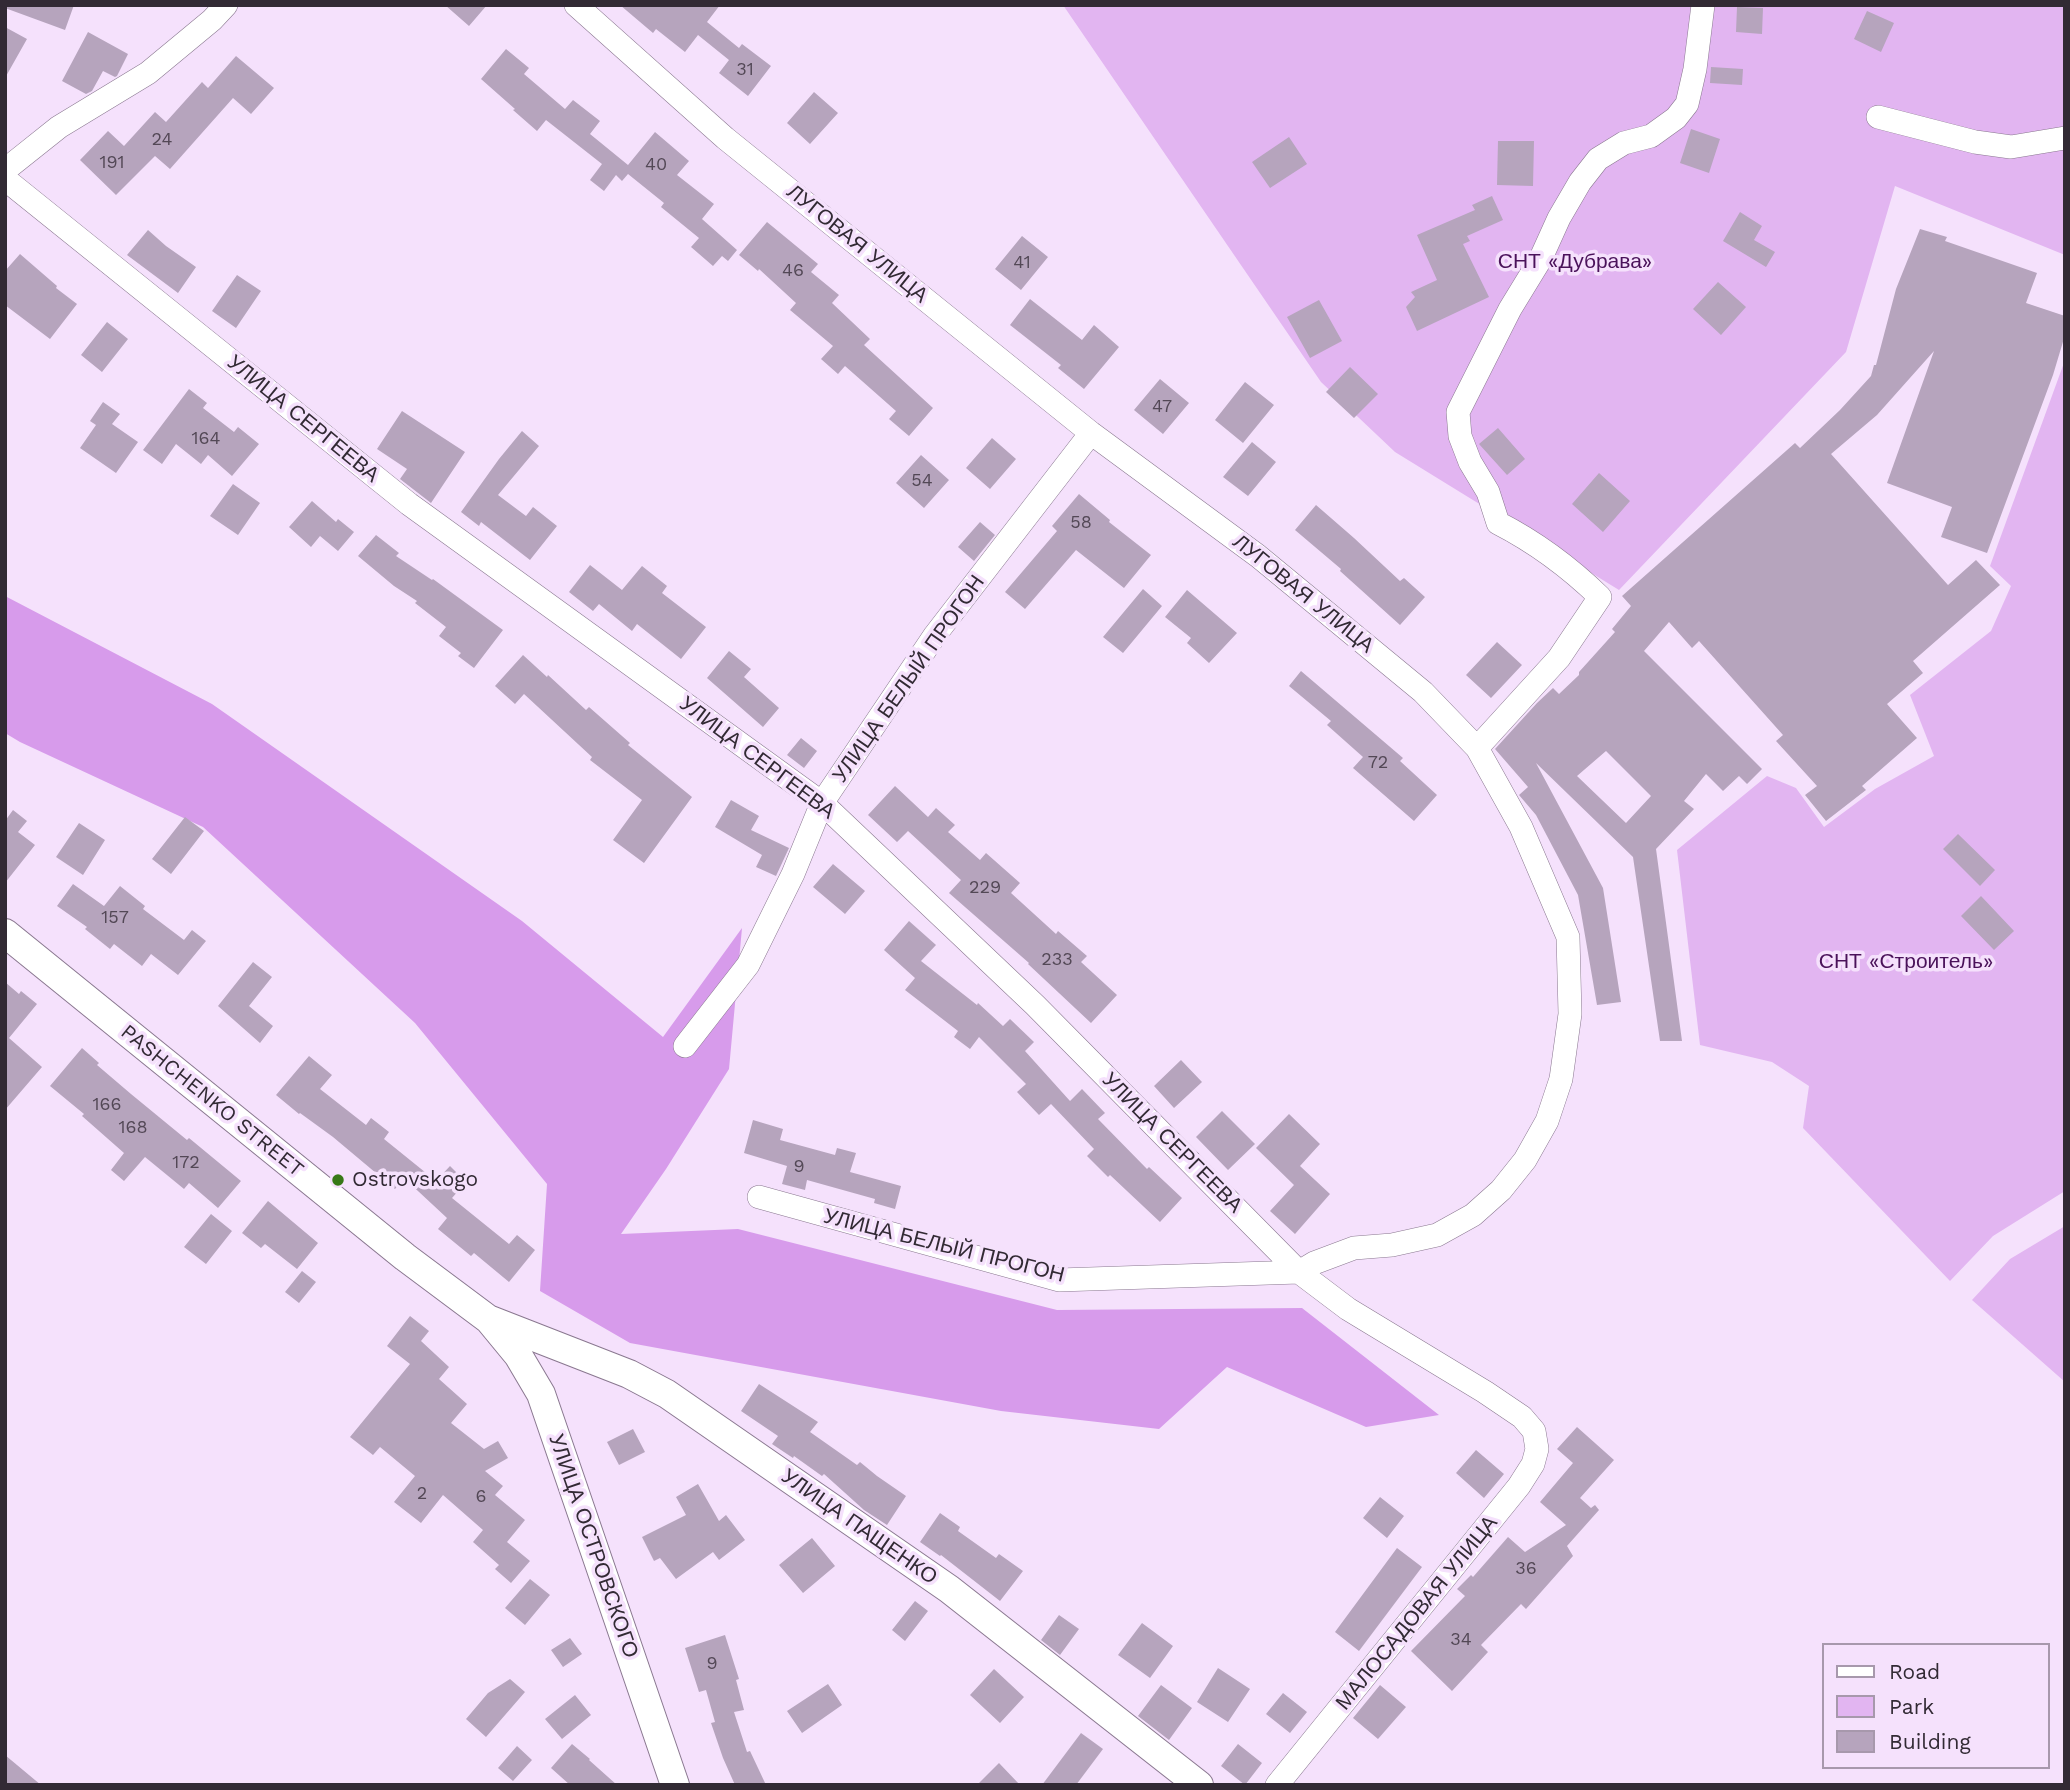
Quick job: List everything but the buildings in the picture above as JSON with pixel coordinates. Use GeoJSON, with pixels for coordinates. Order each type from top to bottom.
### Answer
{"type":"FeatureCollection","features":[{"type":"Feature","properties":{"kind":"street"},"geometry":{"type":"LineString","coordinates":[[5,170],[59,127],[148,74],[226,5]]}},
{"type":"Feature","properties":{"kind":"street","name":"ЛУГОВАЯ УЛИЦА"},"geometry":{"type":"LineString","coordinates":[[576,5],[725,138],[1091,433],[1268,565],[1423,692],[1477,748],[1521,827],[1568,937],[1570,1014],[1561,1079],[1546,1121],[1525,1160],[1501,1191],[1473,1215],[1437,1235],[1392,1245],[1354,1248],[1314,1263],[1299,1272]]}},
{"type":"Feature","properties":{"kind":"street"},"geometry":{"type":"LineString","coordinates":[[1477,748],[1559,657],[1600,597],[1570,568],[1527,538],[1498,523],[1488,492],[1470,462],[1460,436],[1458,412],[1510,309],[1540,260],[1559,218],[1580,182],[1598,159],[1624,143],[1651,135],[1676,118],[1687,104],[1695,69],[1703,5]]}},
{"type":"Feature","properties":{"kind":"street"},"geometry":{"type":"LineString","coordinates":[[1878,117],[1975,142],[2011,147],[2065,138]]}},
{"type":"Feature","properties":{"kind":"street","name":"УЛИЦА СЕРГЕЕВА"},"geometry":{"type":"LineString","coordinates":[[5,179],[409,504],[822,803],[1035,1005],[1299,1272],[1348,1309],[1485,1392],[1522,1418],[1534,1432]]}},
{"type":"Feature","properties":{"kind":"street","name":"УЛИЦА БЕЛЫЙ ПРОГОН"},"geometry":{"type":"LineString","coordinates":[[685,1046],[748,965],[793,874],[822,803],[935,635],[1091,433]]}},
{"type":"Feature","properties":{"kind":"street","name":"PASHCHENKO STREET"},"geometry":{"type":"LineString","coordinates":[[5,933],[336,1202],[488,1319]]}},
{"type":"Feature","properties":{"kind":"street","name":"УЛИЦА БЕЛЫЙ ПРОГОН"},"geometry":{"type":"LineString","coordinates":[[759,1197],[1059,1280],[1299,1272]]}},
{"type":"Feature","properties":{"kind":"street","name":"УЛИЦА ОСТРОВСКОГО"},"geometry":{"type":"LineString","coordinates":[[488,1319],[518,1355],[541,1394],[675,1785]]}},
{"type":"Feature","properties":{"kind":"street","name":"УЛИЦА ПАЩЕНКО"},"geometry":{"type":"LineString","coordinates":[[488,1319],[629,1374],[667,1394],[949,1589],[1199,1785]]}},
{"type":"Feature","properties":{"kind":"street","name":"МАЛОСАДОВАЯ УЛИЦА"},"geometry":{"type":"LineString","coordinates":[[1277,1785],[1519,1486],[1533,1464],[1537,1449],[1534,1432]]}},
{"type":"Feature","properties":{"kind":"green space","name":"СНТ «Дубрава»"},"geometry":{"type":"Polygon","coordinates":[[[1063,5],[2065,5],[2065,255],[1895,186],[1846,352],[1619,590],[1395,452],[1321,382],[1063,5]]]}},
{"type":"Feature","properties":{"kind":"green space","name":"СНТ «Строитель»"},"geometry":{"type":"Polygon","coordinates":[[[2065,360],[2065,1191],[1993,1236],[1950,1281],[1803,1128],[1809,1086],[1772,1062],[1700,1045],[1677,850],[1767,776],[1796,788],[1824,827],[1875,789],[1934,756],[1910,695],[1991,631],[2011,586],[1990,566],[2065,360]]]}},
{"type":"Feature","properties":{"kind":"green space"},"geometry":{"type":"Polygon","coordinates":[[[2065,1226],[2065,1382],[1972,1300],[2010,1259],[2065,1226]]]}},
{"type":"Feature","properties":{"kind":"shaded area"},"geometry":{"type":"Polygon","coordinates":[[[5,596],[212,704],[522,921],[663,1037],[742,928],[729,1069],[621,1234],[738,1229],[1057,1310],[1302,1308],[1439,1415],[1366,1427],[1227,1367],[1159,1429],[1001,1411],[630,1343],[540,1291],[547,1184],[415,1023],[203,827],[5,733],[5,596]]]}},
{"type":"Feature","properties":{"kind":"place","name":"Ostrovskogo"},"geometry":{"type":"Point","coordinates":[338,1180]}}]}
